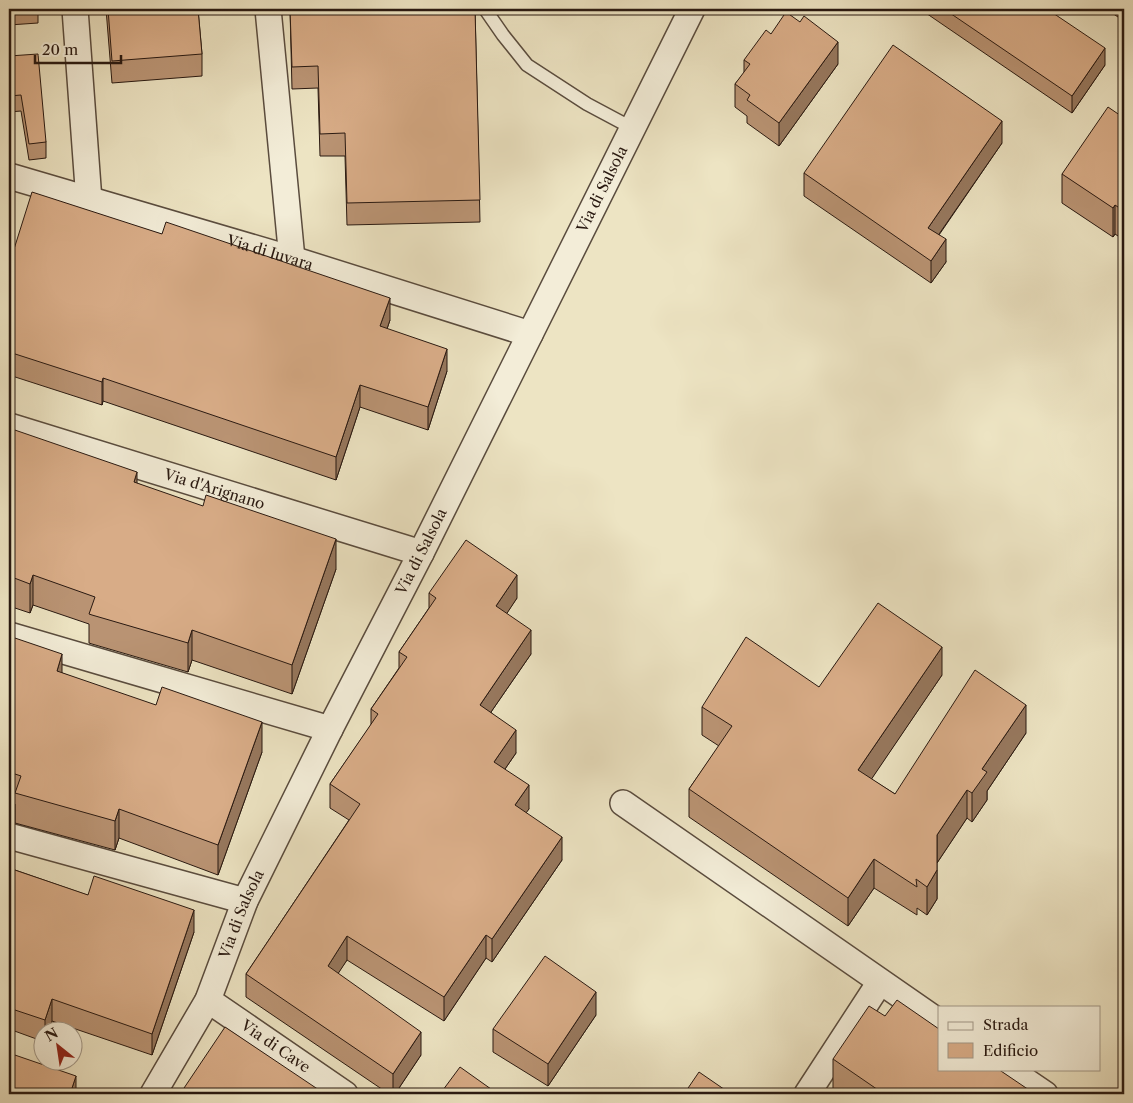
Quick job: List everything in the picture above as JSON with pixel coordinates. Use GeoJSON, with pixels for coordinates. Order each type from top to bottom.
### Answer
{"type":"FeatureCollection","features":[{"type":"Feature","properties":{"kind":"street"},"geometry":{"type":"LineString","coordinates":[[75,9],[89,201]]}},
{"type":"Feature","properties":{"kind":"street"},"geometry":{"type":"LineString","coordinates":[[268,9],[292,259]]}},
{"type":"Feature","properties":{"kind":"street","name":"Via di Salsola"},"geometry":{"type":"LineString","coordinates":[[154,1094],[208,1000],[245,902],[692,9]]}},
{"type":"Feature","properties":{"kind":"street","name":"Via di Iuvara"},"geometry":{"type":"LineString","coordinates":[[9,176],[292,259],[530,334]]}},
{"type":"Feature","properties":{"kind":"street","name":"Via d'Arignano"},"geometry":{"type":"LineString","coordinates":[[9,426],[421,553]]}},
{"type":"Feature","properties":{"kind":"street"},"geometry":{"type":"LineString","coordinates":[[9,635],[330,729]]}},
{"type":"Feature","properties":{"kind":"street"},"geometry":{"type":"LineString","coordinates":[[623,803],[938,1021]]}},
{"type":"Feature","properties":{"kind":"street"},"geometry":{"type":"LineString","coordinates":[[9,836],[245,902]]}},
{"type":"Feature","properties":{"kind":"street"},"geometry":{"type":"LineString","coordinates":[[807,1094],[880,982]]}},
{"type":"Feature","properties":{"kind":"street","name":"Via di Cave"},"geometry":{"type":"LineString","coordinates":[[208,1000],[345,1094]]}},
{"type":"Feature","properties":{"kind":"street"},"geometry":{"type":"LineString","coordinates":[[1009,1070],[1044,1094]]}},
{"type":"Feature","properties":{"kind":"lane"},"geometry":{"type":"LineString","coordinates":[[485,9],[527,65],[587,104],[632,128]]}},
{"type":"Feature","properties":{"kind":"building"},"geometry":{"type":"Polygon","coordinates":[[[108,9],[198,9],[202,54],[112,61],[108,9]]]}},
{"type":"Feature","properties":{"kind":"building"},"geometry":{"type":"Polygon","coordinates":[[[290,9],[475,9],[480,200],[347,203],[345,133],[320,134],[318,66],[292,67],[290,9]]]}},
{"type":"Feature","properties":{"kind":"building"},"geometry":{"type":"Polygon","coordinates":[[[944,9],[1047,9],[1105,48],[1072,96],[944,9]]]}},
{"type":"Feature","properties":{"kind":"building"},"geometry":{"type":"Polygon","coordinates":[[[786,12],[800,22],[804,16],[838,42],[779,123],[747,100],[750,95],[735,84],[750,64],[744,60],[766,30],[771,34],[786,12]]]}},
{"type":"Feature","properties":{"kind":"building"},"geometry":{"type":"Polygon","coordinates":[[[893,45],[1002,121],[928,228],[946,239],[931,261],[804,173],[893,45]]]}},
{"type":"Feature","properties":{"kind":"building"},"geometry":{"type":"Polygon","coordinates":[[[38,54],[46,142],[29,144],[21,95],[9,96],[9,56],[38,54]]]}},
{"type":"Feature","properties":{"kind":"building"},"geometry":{"type":"Polygon","coordinates":[[[1108,107],[1124,118],[1124,211],[1115,205],[1113,208],[1062,174],[1108,107]]]}},
{"type":"Feature","properties":{"kind":"building"},"geometry":{"type":"Polygon","coordinates":[[[32,192],[162,234],[166,222],[390,298],[380,326],[447,349],[428,407],[360,385],[336,457],[103,378],[102,382],[9,352],[9,265],[32,192]]]}},
{"type":"Feature","properties":{"kind":"building"},"geometry":{"type":"Polygon","coordinates":[[[9,428],[137,472],[134,482],[203,506],[206,495],[336,539],[292,665],[192,630],[188,643],[92,615],[89,614],[95,597],[33,575],[30,584],[9,576],[9,428]]]}},
{"type":"Feature","properties":{"kind":"building"},"geometry":{"type":"Polygon","coordinates":[[[466,540],[517,575],[496,606],[531,630],[480,705],[516,730],[494,762],[529,785],[515,805],[562,837],[492,939],[486,935],[444,997],[347,936],[328,966],[421,1032],[393,1074],[246,974],[360,804],[330,784],[378,714],[371,709],[407,657],[399,652],[436,598],[429,593],[466,540]]]}},
{"type":"Feature","properties":{"kind":"building"},"geometry":{"type":"Polygon","coordinates":[[[878,603],[942,647],[858,770],[895,794],[975,670],[1026,705],[982,769],[987,772],[972,793],[967,790],[937,835],[937,870],[927,887],[916,879],[917,887],[874,859],[848,898],[689,789],[732,726],[702,707],[746,637],[819,687],[878,603]]]}},
{"type":"Feature","properties":{"kind":"building"},"geometry":{"type":"Polygon","coordinates":[[[9,636],[62,654],[57,671],[156,705],[162,687],[262,722],[218,845],[119,809],[115,821],[15,793],[21,776],[9,772],[9,636]]]}},
{"type":"Feature","properties":{"kind":"building"},"geometry":{"type":"Polygon","coordinates":[[[9,868],[88,895],[94,876],[194,910],[152,1034],[52,999],[45,1020],[9,1008],[9,868]]]}},
{"type":"Feature","properties":{"kind":"building"},"geometry":{"type":"Polygon","coordinates":[[[545,956],[596,992],[548,1064],[493,1029],[545,956]]]}},
{"type":"Feature","properties":{"kind":"building"},"geometry":{"type":"Polygon","coordinates":[[[897,1000],[938,1028],[938,1070],[999,1070],[1035,1094],[884,1094],[833,1059],[869,1006],[885,1016],[897,1000]]]}},
{"type":"Feature","properties":{"kind":"building"},"geometry":{"type":"Polygon","coordinates":[[[225,1027],[325,1094],[180,1094],[225,1027]]]}},
{"type":"Feature","properties":{"kind":"building"},"geometry":{"type":"Polygon","coordinates":[[[9,1053],[32,1061],[32,1070],[59,1070],[76,1076],[70,1094],[9,1094],[9,1053]]]}},
{"type":"Feature","properties":{"kind":"building"},"geometry":{"type":"Polygon","coordinates":[[[460,1067],[498,1094],[440,1094],[460,1067]]]}},
{"type":"Feature","properties":{"kind":"building"},"geometry":{"type":"Polygon","coordinates":[[[699,1072],[731,1094],[684,1094],[699,1072]]]}}]}
